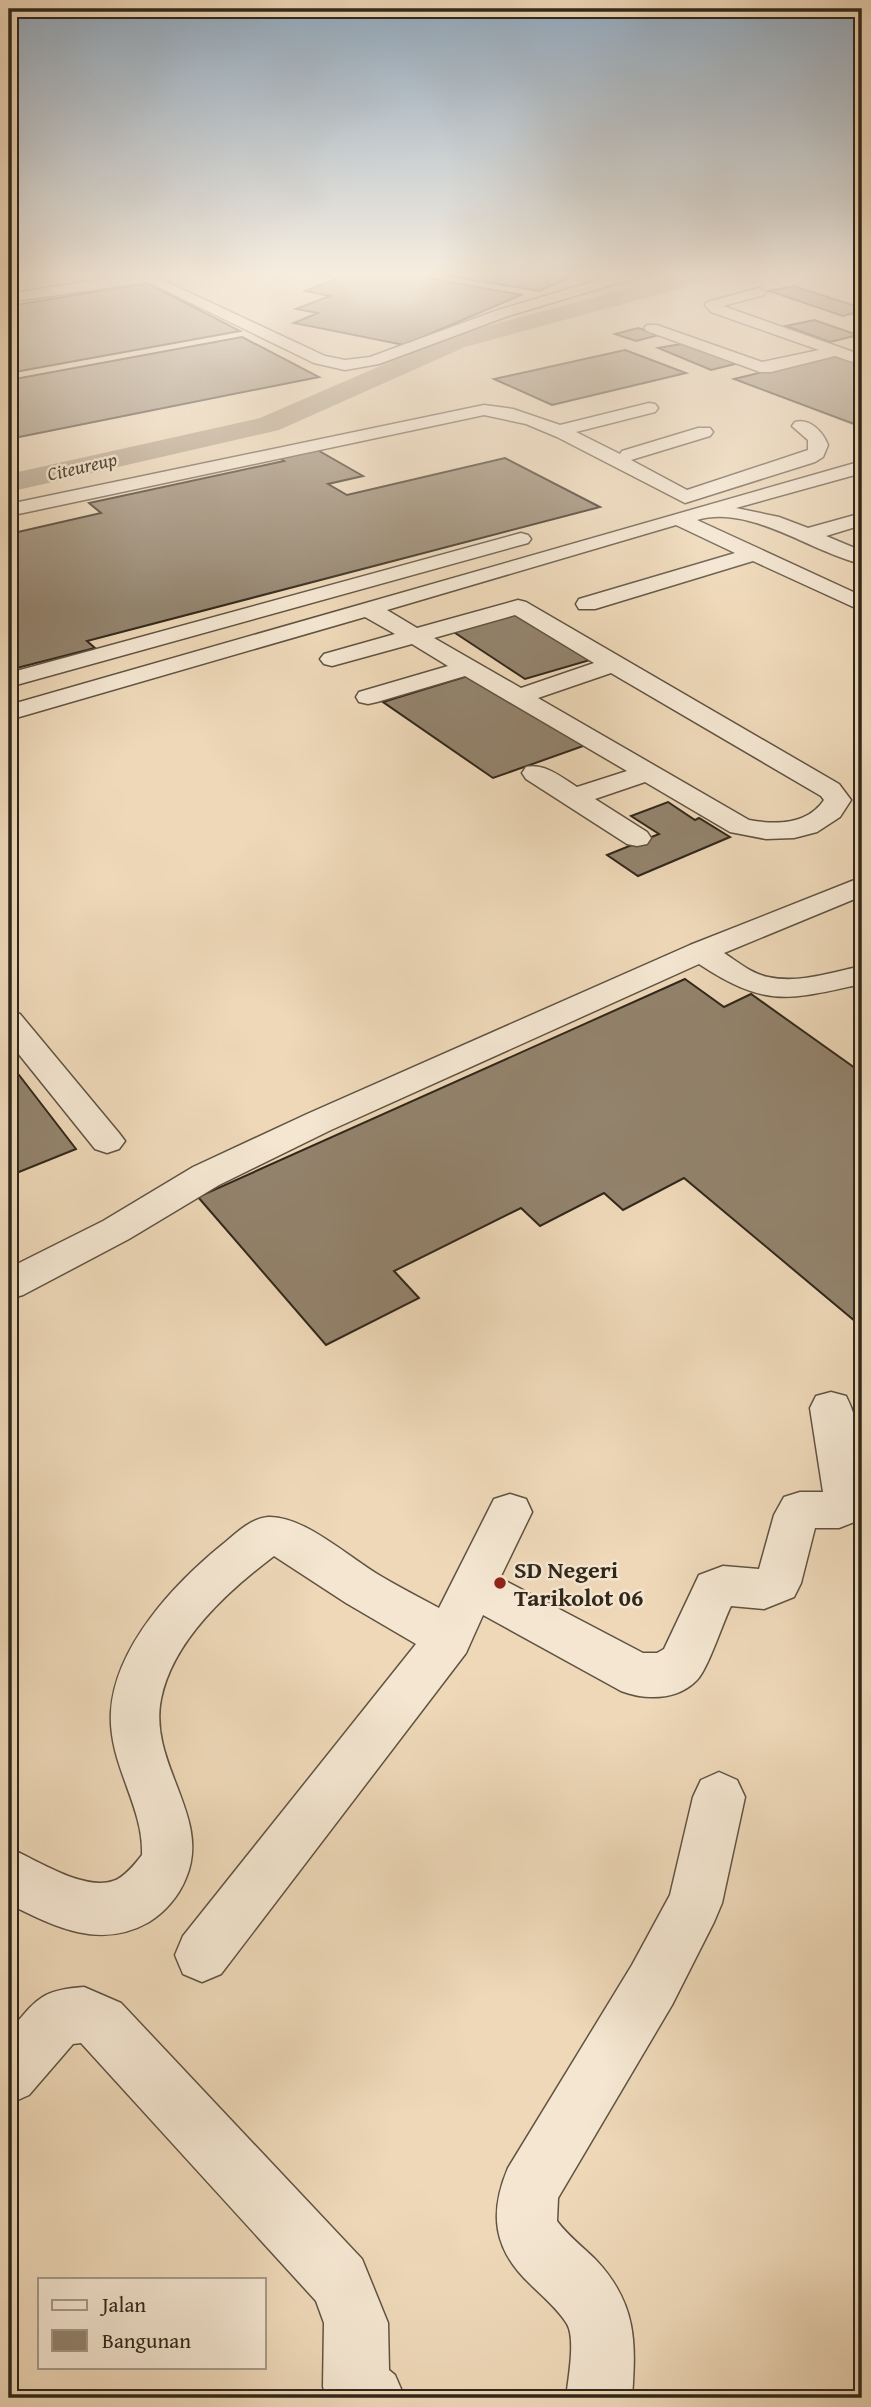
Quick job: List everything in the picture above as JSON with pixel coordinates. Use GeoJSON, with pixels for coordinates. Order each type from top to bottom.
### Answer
{"type":"FeatureCollection","features":[{"type":"Feature","properties":{"kind":"street"},"geometry":{"type":"LineString","coordinates":[[556,432],[649,408]]}},
{"type":"Feature","properties":{"kind":"street"},"geometry":{"type":"LineString","coordinates":[[9,510],[473,411],[505,412],[556,432],[711,509],[772,521],[810,534],[862,558]]}},
{"type":"Feature","properties":{"kind":"street"},"geometry":{"type":"LineString","coordinates":[[9,713],[370,610],[673,490],[808,458],[816,453],[819,445],[816,437],[801,426]]}},
{"type":"Feature","properties":{"kind":"street"},"geometry":{"type":"LineString","coordinates":[[704,432],[629,455],[754,554],[862,604]]}},
{"type":"Feature","properties":{"kind":"street"},"geometry":{"type":"LineString","coordinates":[[719,466],[758,455]]}},
{"type":"Feature","properties":{"kind":"street"},"geometry":{"type":"LineString","coordinates":[[711,509],[862,467]]}},
{"type":"Feature","properties":{"kind":"street"},"geometry":{"type":"LineString","coordinates":[[606,518],[673,490]]}},
{"type":"Feature","properties":{"kind":"street"},"geometry":{"type":"LineString","coordinates":[[810,534],[862,519]]}},
{"type":"Feature","properties":{"kind":"street"},"geometry":{"type":"LineString","coordinates":[[9,680],[540,534]]}},
{"type":"Feature","properties":{"kind":"street"},"geometry":{"type":"LineString","coordinates":[[587,604],[754,554]]}},
{"type":"Feature","properties":{"kind":"street"},"geometry":{"type":"LineString","coordinates":[[332,659],[414,635],[518,607],[831,790],[838,800],[820,821],[788,831],[760,832],[740,826],[520,696],[469,667],[414,635],[370,610]]}},
{"type":"Feature","properties":{"kind":"street"},"geometry":{"type":"LineString","coordinates":[[520,696],[613,663]]}},
{"type":"Feature","properties":{"kind":"street"},"geometry":{"type":"LineString","coordinates":[[368,698],[469,667]]}},
{"type":"Feature","properties":{"kind":"street"},"geometry":{"type":"LineString","coordinates":[[574,797],[649,772]]}},
{"type":"Feature","properties":{"kind":"street"},"geometry":{"type":"LineString","coordinates":[[534,773],[637,838]]}},
{"type":"Feature","properties":{"kind":"street"},"geometry":{"type":"LineString","coordinates":[[701,952],[754,984],[772,987],[793,987],[862,975]]}},
{"type":"Feature","properties":{"kind":"street"},"geometry":{"type":"LineString","coordinates":[[9,1021],[107,1141]]}},
{"type":"Feature","properties":{"kind":"street"},"geometry":{"type":"LineString","coordinates":[[473,1586],[638,1675],[664,1675],[681,1664],[715,1589],[730,1585],[765,1590],[778,1583],[796,1515],[800,1510],[839,1510],[847,1506],[831,1408]]}},
{"type":"Feature","properties":{"kind":"street"},"geometry":{"type":"LineString","coordinates":[[202,1955],[449,1638],[510,1512]]}},
{"type":"Feature","properties":{"kind":"street"},"geometry":{"type":"LineString","coordinates":[[9,1875],[52,1899],[93,1909],[128,1906],[155,1883],[168,1859],[166,1829],[145,1774],[136,1736],[136,1703],[144,1671],[165,1637],[200,1594],[267,1536],[286,1539],[362,1589],[449,1638]]}},
{"type":"Feature","properties":{"kind":"street"},"geometry":{"type":"LineString","coordinates":[[599,2398],[603,2342],[596,2310],[579,2288],[530,2240],[523,2210],[529,2189],[652,1985],[695,1903],[719,1797]]}},
{"type":"Feature","properties":{"kind":"street"},"geometry":{"type":"LineString","coordinates":[[9,2075],[59,2017],[84,2015],[101,2023],[340,2281],[356,2323],[356,2387],[372,2398]]}},
{"type":"Feature","properties":{"kind":"lane"},"geometry":{"type":"LineString","coordinates":[[9,1285],[75,1253],[218,1170],[526,1028],[701,952],[862,887]]}},
{"type":"Feature","properties":{"kind":"building"},"geometry":{"type":"Polygon","coordinates":[[[9,384],[282,384],[9,439],[9,384]]]}},
{"type":"Feature","properties":{"kind":"building"},"geometry":{"type":"Polygon","coordinates":[[[506,384],[639,384],[552,405],[506,384]]]}},
{"type":"Feature","properties":{"kind":"building"},"geometry":{"type":"Polygon","coordinates":[[[748,384],[862,384],[862,427],[748,384]]]}},
{"type":"Feature","properties":{"kind":"building"},"geometry":{"type":"Polygon","coordinates":[[[314,448],[363,476],[328,484],[347,495],[505,458],[600,507],[87,641],[95,648],[9,670],[9,534],[101,513],[89,503],[284,461],[276,456],[314,448]]]}},
{"type":"Feature","properties":{"kind":"building"},"geometry":{"type":"Polygon","coordinates":[[[519,610],[597,658],[525,679],[449,629],[519,610]]]}},
{"type":"Feature","properties":{"kind":"building"},"geometry":{"type":"Polygon","coordinates":[[[474,674],[586,745],[493,778],[383,702],[474,674]]]}},
{"type":"Feature","properties":{"kind":"building"},"geometry":{"type":"Polygon","coordinates":[[[668,802],[695,820],[699,818],[730,837],[638,876],[607,855],[659,834],[631,816],[668,802]]]}},
{"type":"Feature","properties":{"kind":"building"},"geometry":{"type":"Polygon","coordinates":[[[685,979],[724,1007],[751,994],[862,1073],[862,1318],[856,1322],[684,1178],[623,1210],[604,1193],[540,1226],[521,1208],[394,1271],[419,1298],[326,1345],[198,1197],[685,979]]]}},
{"type":"Feature","properties":{"kind":"building"},"geometry":{"type":"Polygon","coordinates":[[[9,1062],[76,1149],[9,1176],[9,1062]]]}},
{"type":"Feature","properties":{"kind":"waterway","name":"Citeureup"},"geometry":{"type":"LineString","coordinates":[[9,483],[269,424],[359,384]]}},
{"type":"Feature","properties":{"kind":"place","name":"SD Negeri Tarikolot 06"},"geometry":{"type":"Point","coordinates":[500,1583]}}]}
